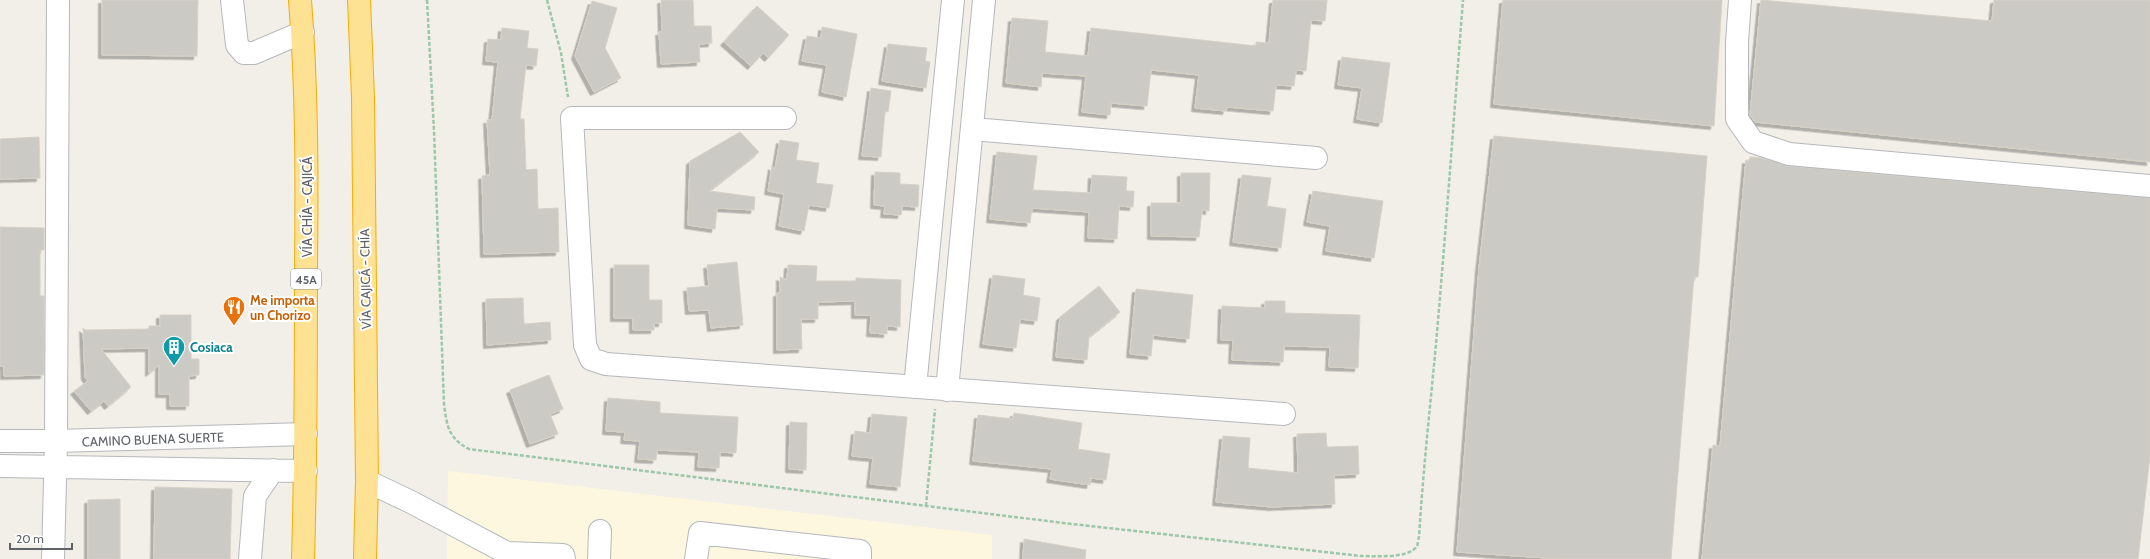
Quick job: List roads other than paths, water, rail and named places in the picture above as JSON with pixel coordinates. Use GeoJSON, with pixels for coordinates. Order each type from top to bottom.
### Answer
{"type":"FeatureCollection","features":[{"type":"Feature","properties":{"kind":"highway","name":"VÍA CHÍA - CAJICÁ"},"geometry":{"type":"LineString","coordinates":[[300,0],[303,32],[307,141],[306,470],[303,559]]}},
{"type":"Feature","properties":{"kind":"highway","name":"VÍA CAJICÁ - CHÍA"},"geometry":{"type":"LineString","coordinates":[[359,0],[363,97],[367,481],[365,559]]}},
{"type":"Feature","properties":{"kind":"street"},"geometry":{"type":"LineString","coordinates":[[54,559],[56,466],[58,0]]}},
{"type":"Feature","properties":{"kind":"street"},"geometry":{"type":"LineString","coordinates":[[232,0],[237,45],[244,53],[254,53],[303,32]]}},
{"type":"Feature","properties":{"kind":"street"},"geometry":{"type":"LineString","coordinates":[[1740,0],[1737,42],[1737,119],[1753,142],[1790,154],[2150,186]]}},
{"type":"Feature","properties":{"kind":"street"},"geometry":{"type":"LineString","coordinates":[[915,388],[952,4],[984,6],[972,129],[942,389]]}},
{"type":"Feature","properties":{"kind":"street"},"geometry":{"type":"LineString","coordinates":[[785,118],[572,118],[585,345],[591,360],[606,364],[915,388],[1284,414]]}},
{"type":"Feature","properties":{"kind":"street"},"geometry":{"type":"LineString","coordinates":[[972,129],[1316,158]]}},
{"type":"Feature","properties":{"kind":"street","name":"CAMINO BUENA SUERTE"},"geometry":{"type":"LineString","coordinates":[[0,441],[56,441],[306,434]]}},
{"type":"Feature","properties":{"kind":"street","name":"CAMINO BUENA SUERTE"},"geometry":{"type":"LineString","coordinates":[[0,466],[306,470]]}},
{"type":"Feature","properties":{"kind":"street"},"geometry":{"type":"LineString","coordinates":[[250,559],[255,496],[273,470]]}},
{"type":"Feature","properties":{"kind":"street"},"geometry":{"type":"LineString","coordinates":[[367,481],[411,502],[507,556],[563,555],[564,559]]}},
{"type":"Feature","properties":{"kind":"street"},"geometry":{"type":"LineString","coordinates":[[599,559],[600,531]]}},
{"type":"Feature","properties":{"kind":"street"},"geometry":{"type":"LineString","coordinates":[[696,559],[700,533],[860,551],[860,559]]}},
{"type":"Feature","properties":{"kind":"place","name":"Me importa un Chorizo"},"geometry":{"type":"Point","coordinates":[234,326]}},
{"type":"Feature","properties":{"kind":"place","name":"Cosiaca"},"geometry":{"type":"Point","coordinates":[174,366]}}]}
